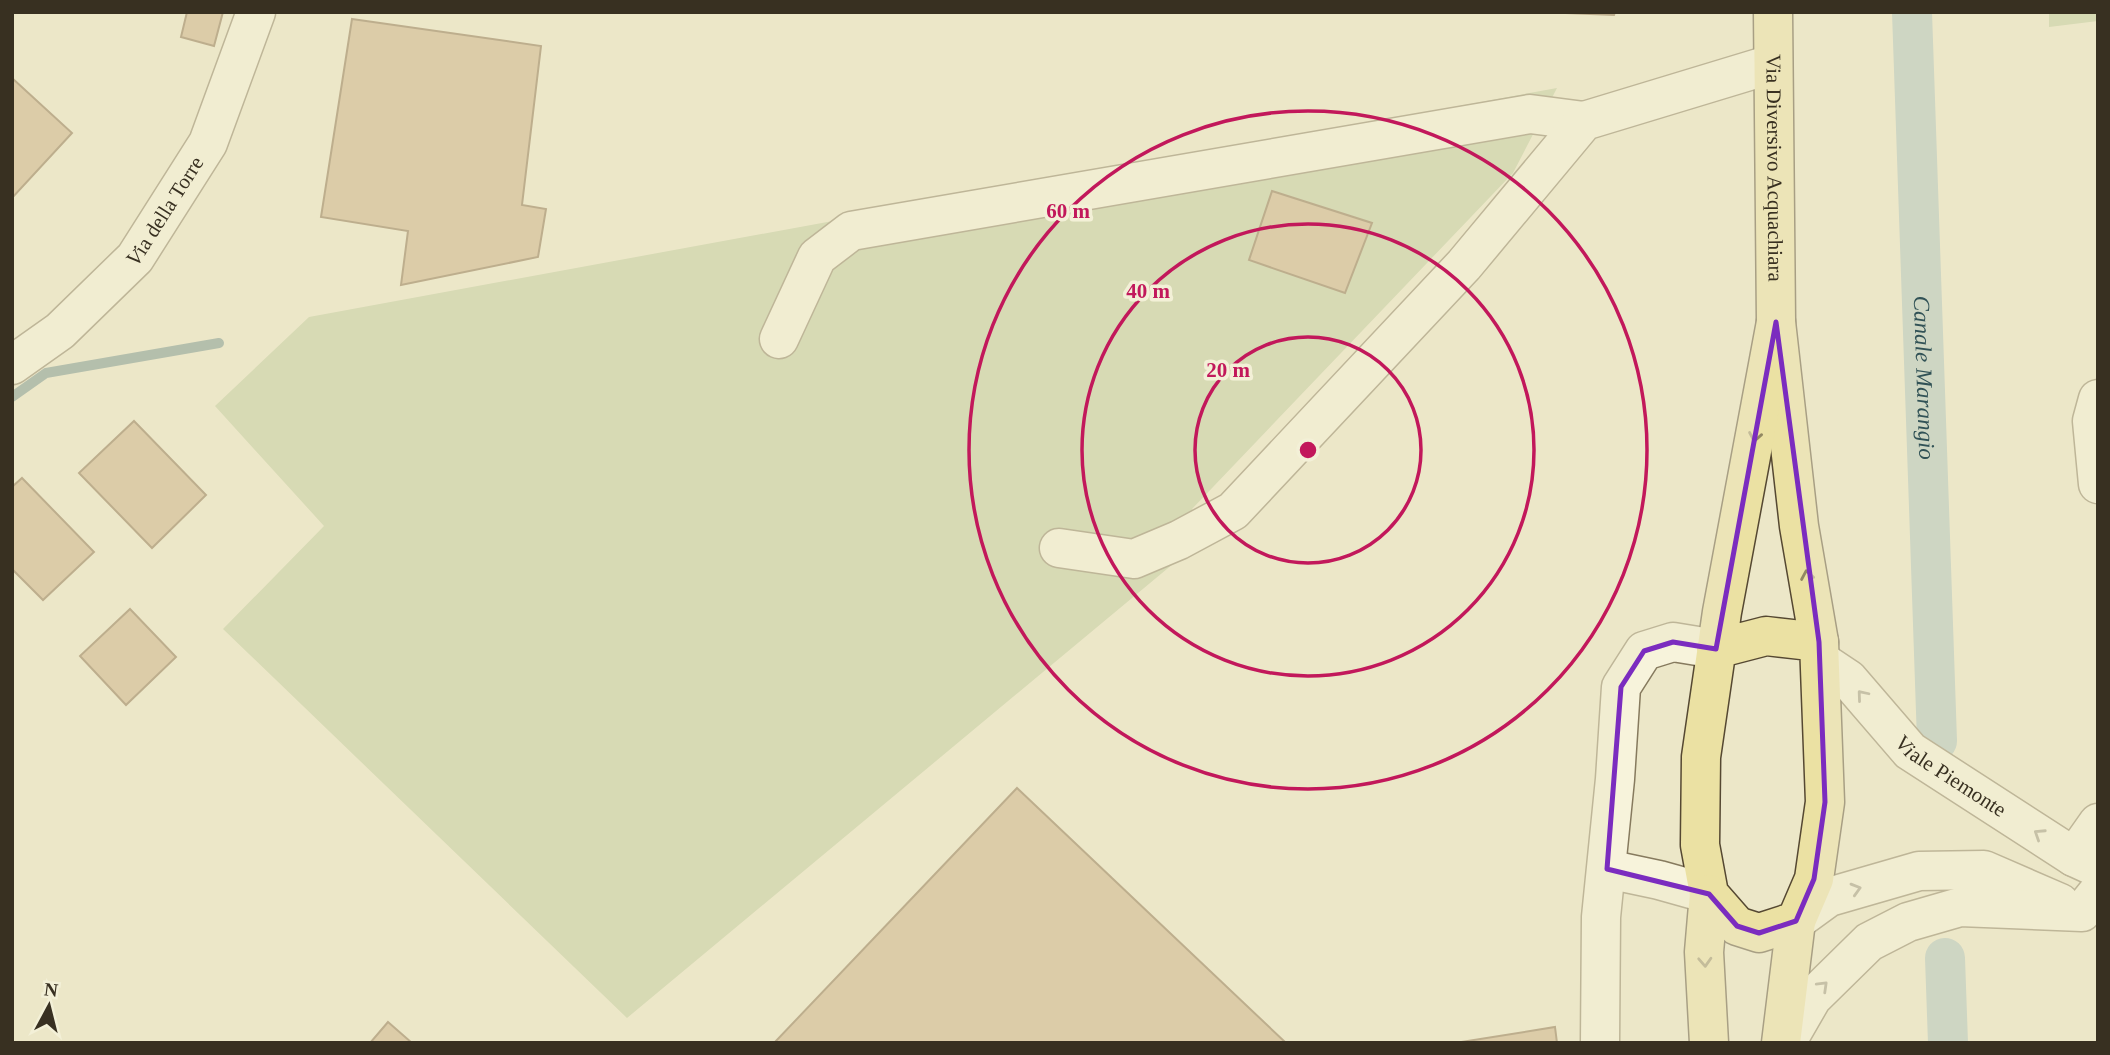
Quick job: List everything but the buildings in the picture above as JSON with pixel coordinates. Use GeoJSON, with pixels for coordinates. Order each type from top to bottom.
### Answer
{"type":"FeatureCollection","features":[{"type":"Feature","properties":{"kind":"main road","name":"Via Diversivo Acquachiara"},"geometry":{"type":"LineString","coordinates":[[1773,12],[1776,322]]}},
{"type":"Feature","properties":{"kind":"main road"},"geometry":{"type":"LineString","coordinates":[[1709,1043],[1704,952],[1709,894],[1700,845],[1701,757],[1716,649],[1776,322]]}},
{"type":"Feature","properties":{"kind":"main road"},"geometry":{"type":"LineString","coordinates":[[1776,322],[1799,526],[1820,652],[1825,802],[1814,879],[1796,921],[1783,1043]]}},
{"type":"Feature","properties":{"kind":"main road"},"geometry":{"type":"LineString","coordinates":[[1716,649],[1766,636],[1820,652]]}},
{"type":"Feature","properties":{"kind":"main road"},"geometry":{"type":"LineString","coordinates":[[1709,894],[1737,926],[1759,933],[1796,921]]}},
{"type":"Feature","properties":{"kind":"street","name":"Via della Torre"},"geometry":{"type":"LineString","coordinates":[[12,365],[60,331],[135,258],[208,143],[256,12]]}},
{"type":"Feature","properties":{"kind":"street"},"geometry":{"type":"LineString","coordinates":[[779,339],[817,257],[851,230],[1530,114],[1584,121],[1772,64]]}},
{"type":"Feature","properties":{"kind":"street"},"geometry":{"type":"LineString","coordinates":[[1059,548],[1134,559],[1179,540],[1233,511],[1464,265],[1584,121]]}},
{"type":"Feature","properties":{"kind":"street"},"geometry":{"type":"LineString","coordinates":[[2098,399],[2092,421],[2098,484]]}},
{"type":"Feature","properties":{"kind":"street"},"geometry":{"type":"LineString","coordinates":[[1600,1043],[1601,917],[1621,687],[1644,651],[1673,642],[1716,649]]}},
{"type":"Feature","properties":{"kind":"street","name":"Viale Piemonte"},"geometry":{"type":"LineString","coordinates":[[1820,652],[1848,678],[1910,751],[2086,863]]}},
{"type":"Feature","properties":{"kind":"street"},"geometry":{"type":"LineString","coordinates":[[2086,863],[2098,823]]}},
{"type":"Feature","properties":{"kind":"street"},"geometry":{"type":"LineString","coordinates":[[1607,869],[1709,894]]}},
{"type":"Feature","properties":{"kind":"street"},"geometry":{"type":"LineString","coordinates":[[1796,921],[1829,897],[1919,871],[1984,870],[2092,908]]}},
{"type":"Feature","properties":{"kind":"street"},"geometry":{"type":"LineString","coordinates":[[1783,1043],[1812,998],[1870,942],[1908,922],[1960,907],[2092,908]]}},
{"type":"Feature","properties":{"kind":"highlighted area"},"geometry":{"type":"Polygon","coordinates":[[[1776,322],[1819,642],[1823,719],[1825,802],[1814,879],[1796,921],[1759,933],[1737,926],[1709,894],[1607,869],[1621,687],[1644,651],[1673,642],[1716,649],[1776,322]]]}},
{"type":"Feature","properties":{"kind":"green space"},"geometry":{"type":"Polygon","coordinates":[[[2049,12],[2098,12],[2098,21],[2049,27],[2049,12]]]}},
{"type":"Feature","properties":{"kind":"green space"},"geometry":{"type":"Polygon","coordinates":[[[1557,88],[1513,173],[1192,509],[1209,534],[627,1018],[223,629],[324,526],[215,406],[309,317],[1557,88]]]}},
{"type":"Feature","properties":{"kind":"waterway","name":"Canale Marangio"},"geometry":{"type":"LineString","coordinates":[[1912,12],[1937,741]]}},
{"type":"Feature","properties":{"kind":"waterway"},"geometry":{"type":"LineString","coordinates":[[12,397],[46,373],[219,343]]}},
{"type":"Feature","properties":{"kind":"waterway","name":"Canale Marangio"},"geometry":{"type":"LineString","coordinates":[[1945,958],[1948,1043]]}}]}
